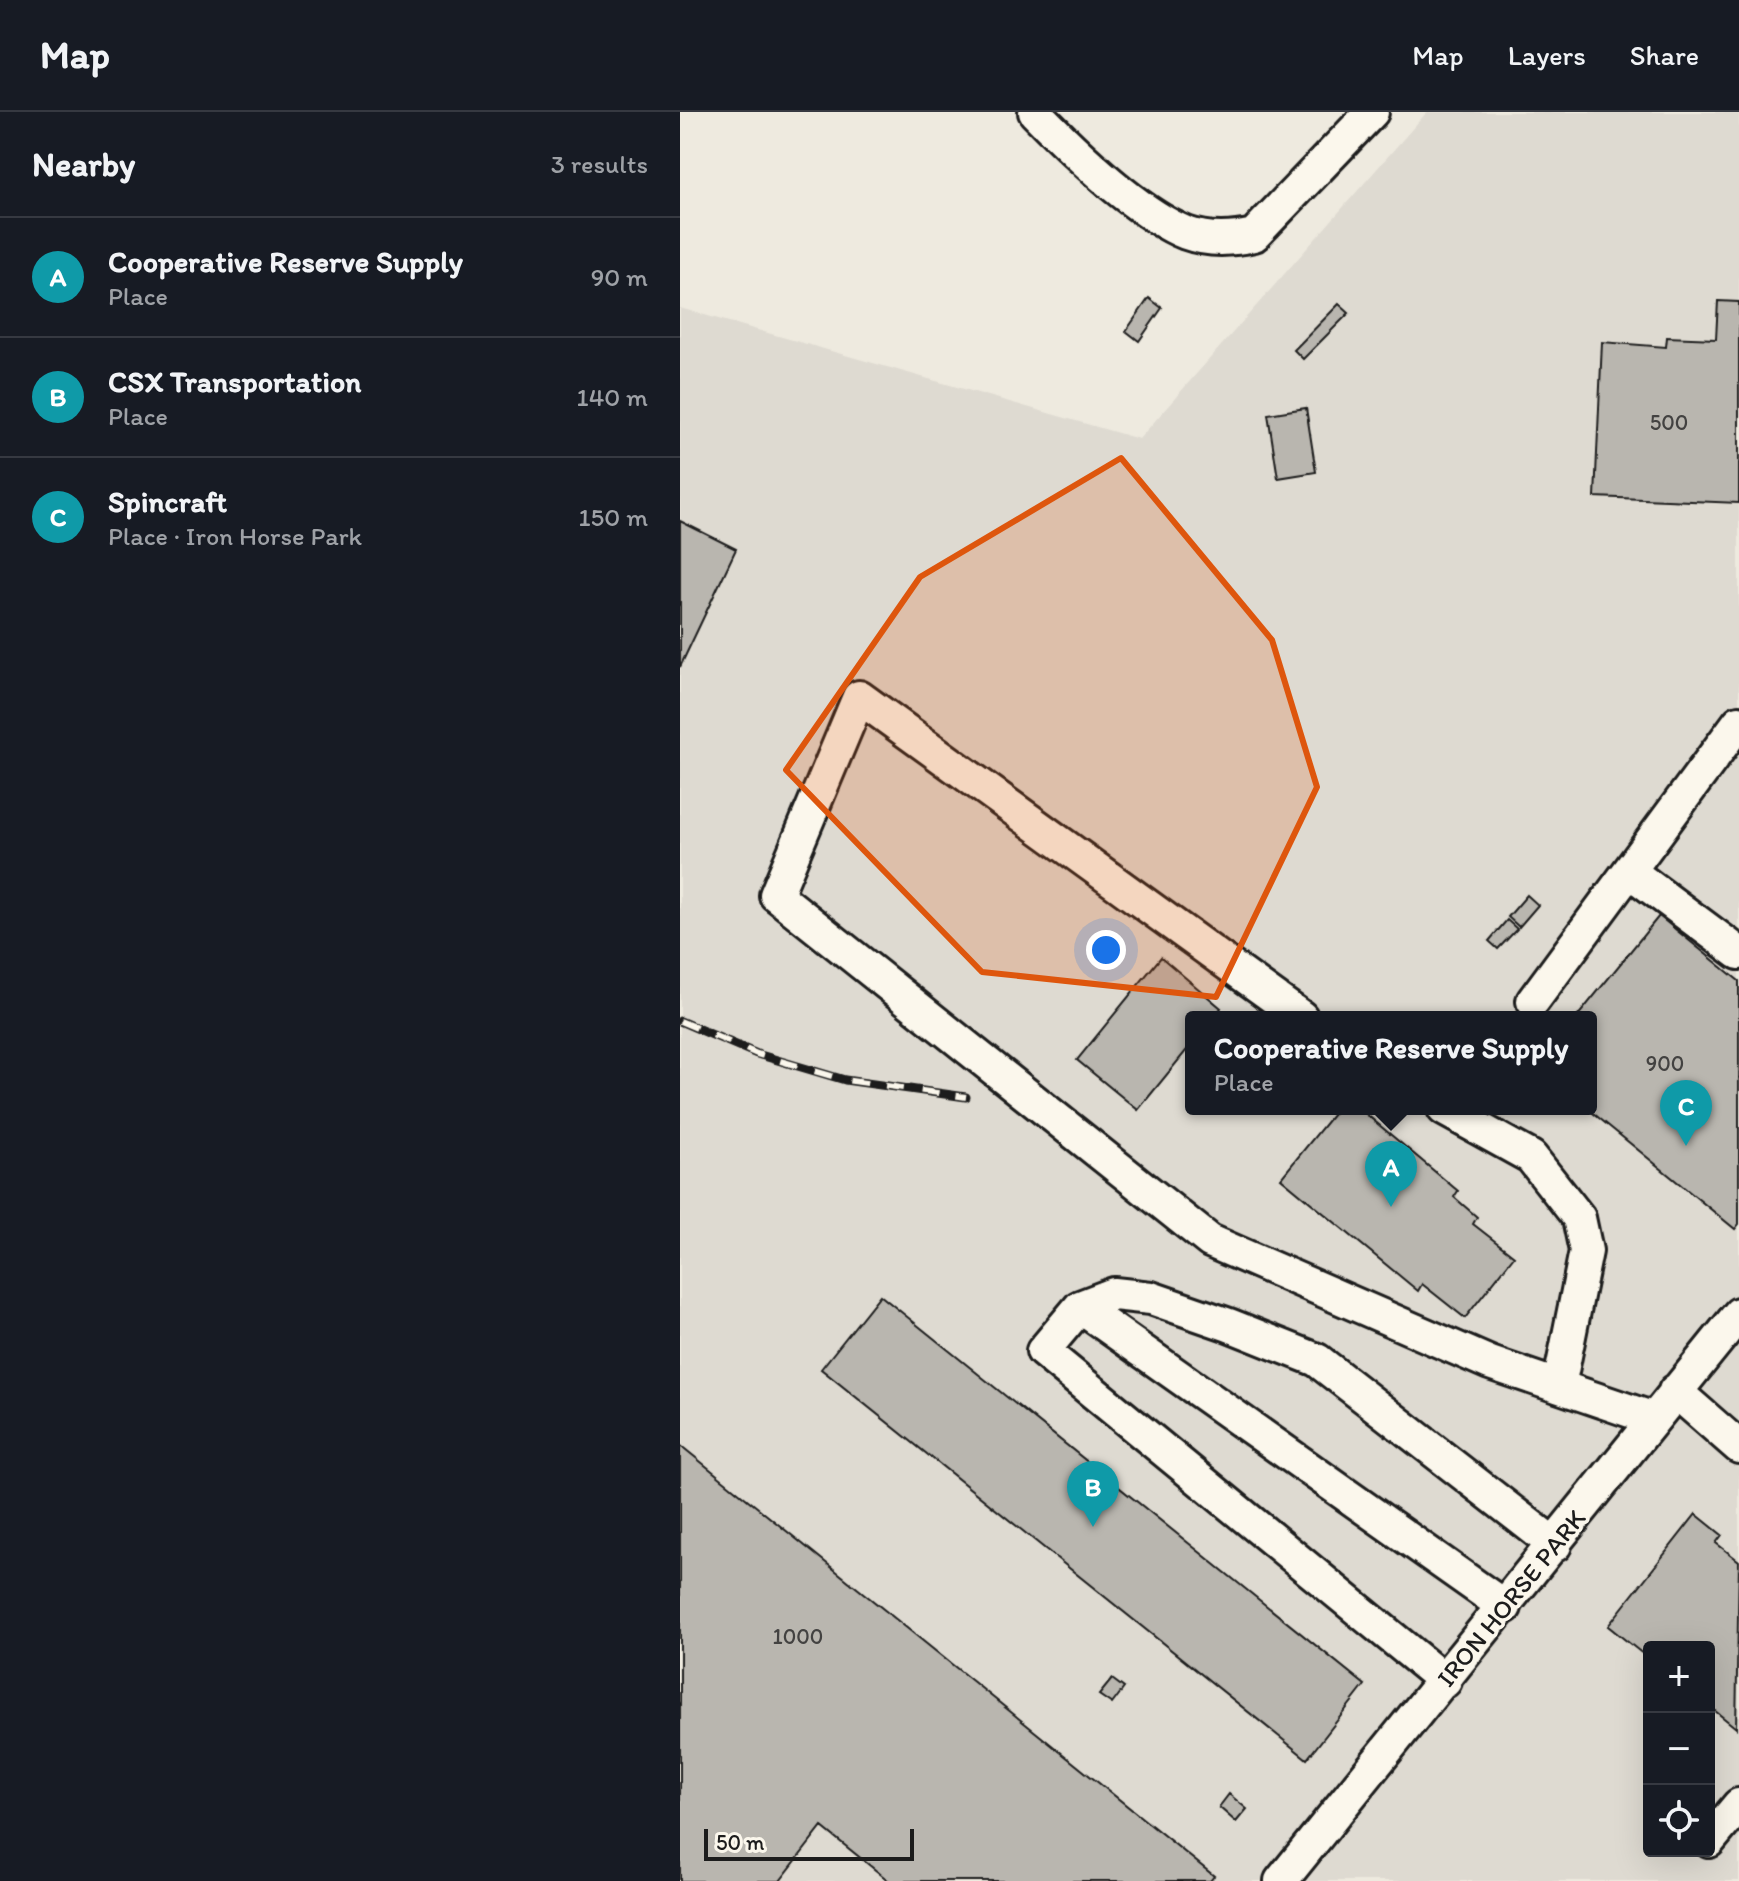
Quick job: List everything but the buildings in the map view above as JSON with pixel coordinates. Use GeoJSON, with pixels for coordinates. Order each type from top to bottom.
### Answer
{"type":"FeatureCollection","features":[{"type":"Feature","properties":{"kind":"street"},"geometry":{"type":"LineString","coordinates":[[1035,112],[1084,162],[1163,218],[1186,232],[1234,240],[1254,235],[1372,112]]}},
{"type":"Feature","properties":{"kind":"street"},"geometry":{"type":"LineString","coordinates":[[1293,1011],[859,697],[776,895],[1210,1241],[1490,1363],[1654,1419]]}},
{"type":"Feature","properties":{"kind":"street"},"geometry":{"type":"LineString","coordinates":[[1533,1001],[1739,722]]}},
{"type":"Feature","properties":{"kind":"street"},"geometry":{"type":"LineString","coordinates":[[1629,871],[1739,953]]}},
{"type":"Feature","properties":{"kind":"street"},"geometry":{"type":"LineString","coordinates":[[1455,1115],[1531,1157],[1579,1218],[1586,1251],[1559,1386]]}},
{"type":"Feature","properties":{"kind":"street"},"geometry":{"type":"LineString","coordinates":[[1445,1681],[1043,1351],[1080,1307],[1114,1294],[1151,1298],[1317,1360],[1555,1545]]}},
{"type":"Feature","properties":{"kind":"street"},"geometry":{"type":"LineString","coordinates":[[1080,1307],[1505,1607]]}},
{"type":"Feature","properties":{"kind":"street","name":"IRON HORSE PARK"},"geometry":{"type":"LineString","coordinates":[[1291,1878],[1739,1314]]}},
{"type":"Feature","properties":{"kind":"street"},"geometry":{"type":"LineString","coordinates":[[1675,1391],[1739,1447]]}},
{"type":"Feature","properties":{"kind":"street"},"geometry":{"type":"LineString","coordinates":[[1715,1831],[1739,1805]]}},
{"type":"Feature","properties":{"kind":"highlighted area"},"geometry":{"type":"Polygon","coordinates":[[[1121,458],[1272,640],[1317,787],[1216,997],[982,972],[786,770],[920,577],[1121,458]]]}},
{"type":"Feature","properties":{"kind":"shaded area"},"geometry":{"type":"Polygon","coordinates":[[[1427,112],[1739,112],[1739,1881],[680,1881],[680,308],[1139,439],[1427,112]]]}},
{"type":"Feature","properties":{"kind":"railway"},"geometry":{"type":"LineString","coordinates":[[680,1021],[757,1054],[845,1080],[966,1097]]}},
{"type":"Feature","properties":{"kind":"place","name":"Spincraft"},"geometry":{"type":"Point","coordinates":[1686,1146]}},
{"type":"Feature","properties":{"kind":"place","name":"Cooperative Reserve Supply"},"geometry":{"type":"Point","coordinates":[1391,1207]}},
{"type":"Feature","properties":{"kind":"place","name":"CSX Transportation"},"geometry":{"type":"Point","coordinates":[1093,1527]}}]}
